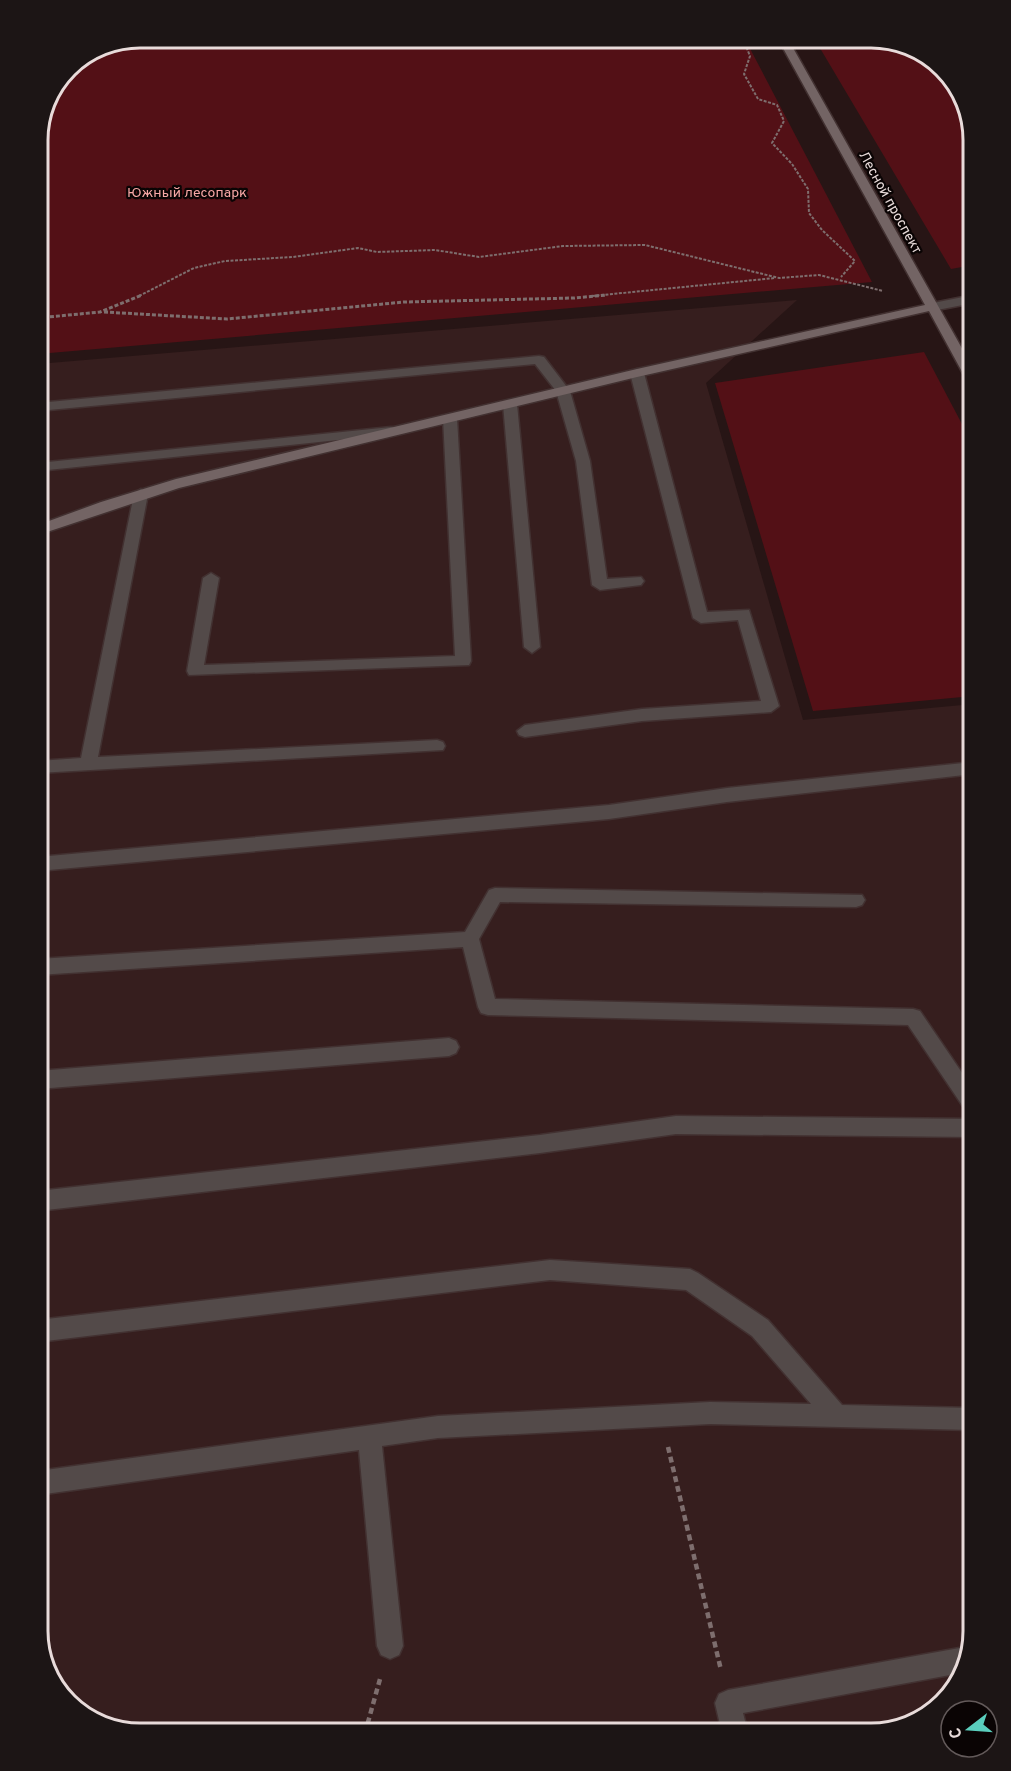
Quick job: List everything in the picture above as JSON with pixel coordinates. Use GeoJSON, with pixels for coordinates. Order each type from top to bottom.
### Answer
{"type":"FeatureCollection","features":[{"type":"Feature","properties":{"kind":"street","name":"Лесной проспект"},"geometry":{"type":"LineString","coordinates":[[788,48],[963,360]]}},
{"type":"Feature","properties":{"kind":"street"},"geometry":{"type":"LineString","coordinates":[[48,527],[141,494],[564,391],[932,307]]}},
{"type":"Feature","properties":{"kind":"lane"},"geometry":{"type":"LineString","coordinates":[[932,307],[963,301]]}},
{"type":"Feature","properties":{"kind":"lane"},"geometry":{"type":"LineString","coordinates":[[48,406],[539,360],[564,391],[583,461],[600,585],[636,581]]}},
{"type":"Feature","properties":{"kind":"lane"},"geometry":{"type":"LineString","coordinates":[[525,731],[642,715],[771,706],[744,614],[701,618],[637,374]]}},
{"type":"Feature","properties":{"kind":"lane"},"geometry":{"type":"LineString","coordinates":[[510,404],[532,647]]}},
{"type":"Feature","properties":{"kind":"lane"},"geometry":{"type":"LineString","coordinates":[[212,578],[195,671],[463,661],[450,418]]}},
{"type":"Feature","properties":{"kind":"lane"},"geometry":{"type":"LineString","coordinates":[[48,466],[402,430]]}},
{"type":"Feature","properties":{"kind":"lane"},"geometry":{"type":"LineString","coordinates":[[88,765],[141,494]]}},
{"type":"Feature","properties":{"kind":"lane"},"geometry":{"type":"LineString","coordinates":[[48,767],[438,746]]}},
{"type":"Feature","properties":{"kind":"lane"},"geometry":{"type":"LineString","coordinates":[[48,863],[598,813],[726,795],[963,769]]}},
{"type":"Feature","properties":{"kind":"lane"},"geometry":{"type":"LineString","coordinates":[[856,900],[495,895],[470,939],[488,1006],[914,1017],[963,1089]]}},
{"type":"Feature","properties":{"kind":"lane"},"geometry":{"type":"LineString","coordinates":[[48,966],[470,939]]}},
{"type":"Feature","properties":{"kind":"lane"},"geometry":{"type":"LineString","coordinates":[[48,1079],[449,1047]]}},
{"type":"Feature","properties":{"kind":"lane"},"geometry":{"type":"LineString","coordinates":[[48,1200],[676,1125],[963,1128]]}},
{"type":"Feature","properties":{"kind":"lane"},"geometry":{"type":"LineString","coordinates":[[48,1330],[550,1270],[690,1280],[760,1328],[837,1416]]}},
{"type":"Feature","properties":{"kind":"lane"},"geometry":{"type":"LineString","coordinates":[[48,1482],[438,1427],[710,1413],[963,1419]]}},
{"type":"Feature","properties":{"kind":"lane"},"geometry":{"type":"LineString","coordinates":[[369,1436],[390,1646]]}},
{"type":"Feature","properties":{"kind":"lane"},"geometry":{"type":"LineString","coordinates":[[733,1723],[728,1703],[958,1661]]}},
{"type":"Feature","properties":{"kind":"path"},"geometry":{"type":"LineString","coordinates":[[747,48],[750,56],[744,74],[758,99],[777,105],[784,121],[772,143],[792,164],[808,189],[810,213],[822,230],[855,261],[842,277]]}},
{"type":"Feature","properties":{"kind":"path"},"geometry":{"type":"LineString","coordinates":[[100,312],[161,287],[194,268],[225,261],[293,257],[358,248],[377,252],[435,250],[478,257],[563,246],[645,245],[779,278]]}},
{"type":"Feature","properties":{"kind":"path"},"geometry":{"type":"LineString","coordinates":[[48,318],[100,312],[227,319],[404,302],[574,298],[779,278],[799,272],[842,277],[932,307]]}},
{"type":"Feature","properties":{"kind":"path"},"geometry":{"type":"LineString","coordinates":[[661,1416],[728,1703]]}},
{"type":"Feature","properties":{"kind":"path"},"geometry":{"type":"LineString","coordinates":[[368,1723],[390,1646]]}},
{"type":"Feature","properties":{"kind":"shaded area"},"geometry":{"type":"Polygon","coordinates":[[[797,300],[706,383],[803,720],[963,705],[963,1632],[960,1655],[954,1672],[940,1692],[922,1708],[901,1718],[872,1723],[134,1723],[99,1714],[71,1692],[57,1672],[48,1632],[48,363],[797,300]]]}},
{"type":"Feature","properties":{"kind":"green space","name":"Южный лесопарк"},"geometry":{"type":"Polygon","coordinates":[[[750,48],[872,282],[48,353],[48,134],[51,116],[57,99],[79,71],[94,60],[128,49],[750,48]]]}},
{"type":"Feature","properties":{"kind":"green space"},"geometry":{"type":"Polygon","coordinates":[[[820,48],[877,48],[912,57],[940,79],[954,99],[961,122],[963,140],[963,267],[951,269],[820,48]]]}},
{"type":"Feature","properties":{"kind":"green space"},"geometry":{"type":"Polygon","coordinates":[[[924,352],[963,426],[963,697],[813,711],[715,383],[924,352]]]}}]}
